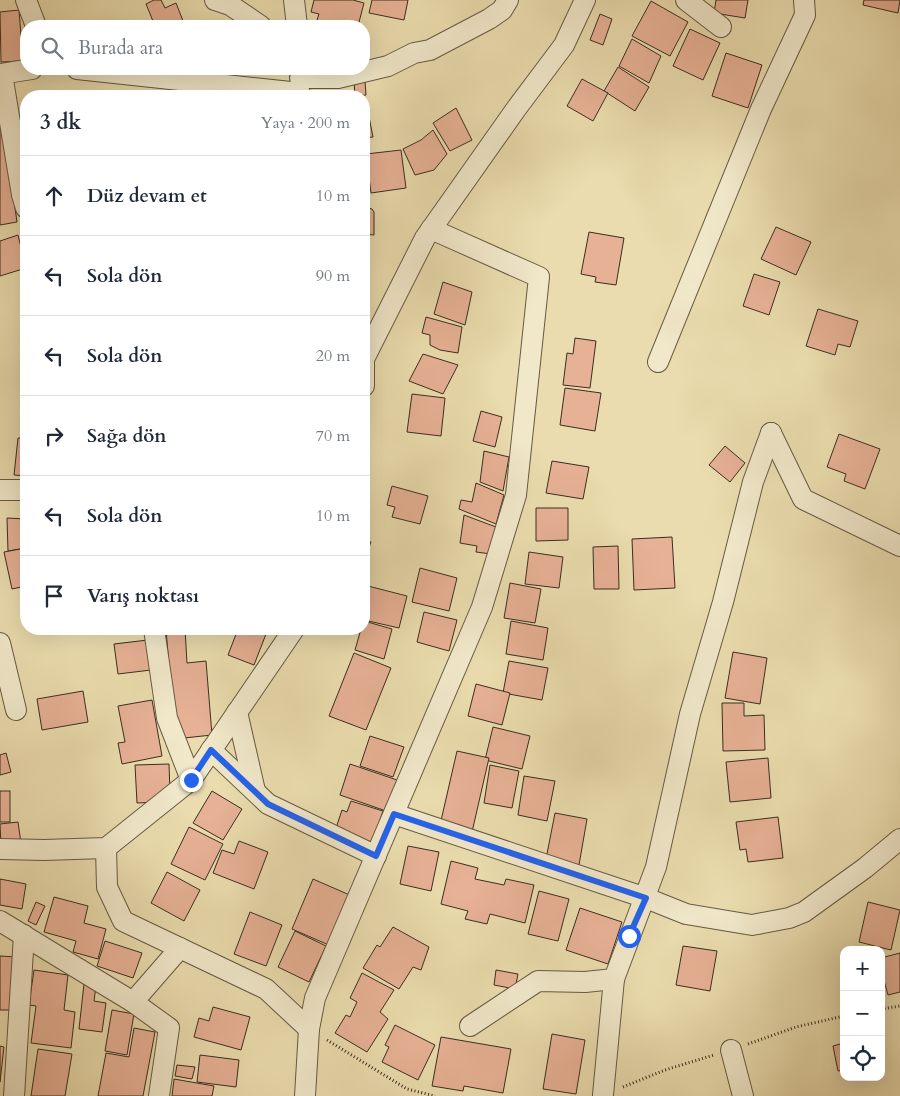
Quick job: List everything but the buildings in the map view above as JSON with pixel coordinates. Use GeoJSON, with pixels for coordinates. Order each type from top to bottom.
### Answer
{"type":"FeatureCollection","features":[{"type":"Feature","properties":{"kind":"street"},"geometry":{"type":"LineString","coordinates":[[26,0],[34,20]]}},
{"type":"Feature","properties":{"kind":"street"},"geometry":{"type":"LineString","coordinates":[[215,0],[230,5],[252,20]]}},
{"type":"Feature","properties":{"kind":"street"},"geometry":{"type":"LineString","coordinates":[[294,0],[297,20]]}},
{"type":"Feature","properties":{"kind":"street"},"geometry":{"type":"LineString","coordinates":[[370,70],[388,66],[414,54],[430,50],[489,19],[502,10],[508,0]]}},
{"type":"Feature","properties":{"kind":"street"},"geometry":{"type":"LineString","coordinates":[[370,347],[425,238],[564,45],[585,0]]}},
{"type":"Feature","properties":{"kind":"street"},"geometry":{"type":"LineString","coordinates":[[686,0],[720,27]]}},
{"type":"Feature","properties":{"kind":"street"},"geometry":{"type":"LineString","coordinates":[[658,362],[760,109],[805,15],[804,0]]}},
{"type":"Feature","properties":{"kind":"street"},"geometry":{"type":"LineString","coordinates":[[20,71],[1,74],[20,183]]}},
{"type":"Feature","properties":{"kind":"street"},"geometry":{"type":"LineString","coordinates":[[116,75],[214,90],[300,84],[350,75]]}},
{"type":"Feature","properties":{"kind":"street"},"geometry":{"type":"LineString","coordinates":[[305,1096],[308,1029],[316,998],[482,607],[516,494],[539,277],[431,229]]}},
{"type":"Feature","properties":{"kind":"street"},"geometry":{"type":"LineString","coordinates":[[603,1095],[614,979],[646,898],[656,866],[690,714],[723,602],[753,482],[771,432],[803,499],[900,546]]}},
{"type":"Feature","properties":{"kind":"street"},"geometry":{"type":"LineString","coordinates":[[0,490],[20,490]]}},
{"type":"Feature","properties":{"kind":"street"},"geometry":{"type":"LineString","coordinates":[[155,635],[167,718],[191,780]]}},
{"type":"Feature","properties":{"kind":"street"},"geometry":{"type":"LineString","coordinates":[[0,849],[106,848],[191,780],[289,635]]}},
{"type":"Feature","properties":{"kind":"street"},"geometry":{"type":"LineString","coordinates":[[0,643],[16,710]]}},
{"type":"Feature","properties":{"kind":"street"},"geometry":{"type":"LineString","coordinates":[[237,712],[255,792]]}},
{"type":"Feature","properties":{"kind":"street"},"geometry":{"type":"LineString","coordinates":[[211,750],[268,804],[376,856]]}},
{"type":"Feature","properties":{"kind":"street"},"geometry":{"type":"LineString","coordinates":[[394,814],[646,898],[686,914],[752,925],[789,918],[804,912],[871,863],[900,839]]}},
{"type":"Feature","properties":{"kind":"street"},"geometry":{"type":"LineString","coordinates":[[106,848],[107,888],[123,921],[266,989],[308,1029]]}},
{"type":"Feature","properties":{"kind":"street"},"geometry":{"type":"LineString","coordinates":[[0,921],[133,1002],[169,1028],[160,1096]]}},
{"type":"Feature","properties":{"kind":"street"},"geometry":{"type":"LineString","coordinates":[[14,1096],[24,935]]}},
{"type":"Feature","properties":{"kind":"street"},"geometry":{"type":"LineString","coordinates":[[133,1002],[180,948]]}},
{"type":"Feature","properties":{"kind":"street"},"geometry":{"type":"LineString","coordinates":[[470,1026],[538,981],[585,982],[614,979]]}},
{"type":"Feature","properties":{"kind":"street"},"geometry":{"type":"LineString","coordinates":[[731,1050],[744,1096]]}},
{"type":"Feature","properties":{"kind":"path"},"geometry":{"type":"LineString","coordinates":[[885,1008],[900,1006]]}},
{"type":"Feature","properties":{"kind":"path"},"geometry":{"type":"LineString","coordinates":[[308,1029],[407,1089],[435,1096]]}},
{"type":"Feature","properties":{"kind":"route"},"geometry":{"type":"LineString","coordinates":[[191,780],[211,750],[268,804],[376,856],[394,814],[646,898],[629,936]]}}]}
